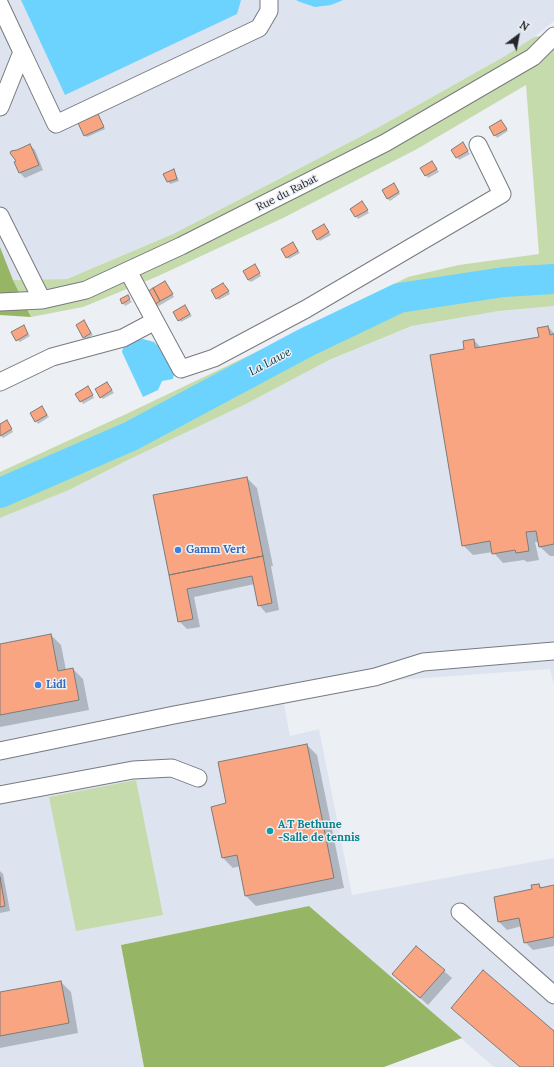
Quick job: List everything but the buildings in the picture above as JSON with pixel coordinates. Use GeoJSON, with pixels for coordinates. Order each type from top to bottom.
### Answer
{"type":"FeatureCollection","features":[{"type":"Feature","properties":{"kind":"street"},"geometry":{"type":"LineString","coordinates":[[0,5],[56,124],[259,28],[269,11],[269,0]]}},
{"type":"Feature","properties":{"kind":"street","name":"Rue du Rabat"},"geometry":{"type":"LineString","coordinates":[[0,302],[42,300],[86,290],[181,246],[385,143],[533,57],[554,36]]}},
{"type":"Feature","properties":{"kind":"street"},"geometry":{"type":"LineString","coordinates":[[0,107],[22,52]]}},
{"type":"Feature","properties":{"kind":"street"},"geometry":{"type":"LineString","coordinates":[[128,271],[181,369],[214,358],[306,309],[502,194],[478,145]]}},
{"type":"Feature","properties":{"kind":"street"},"geometry":{"type":"LineString","coordinates":[[0,216],[42,300]]}},
{"type":"Feature","properties":{"kind":"street"},"geometry":{"type":"LineString","coordinates":[[0,382],[52,357],[123,338],[155,321]]}},
{"type":"Feature","properties":{"kind":"street"},"geometry":{"type":"LineString","coordinates":[[0,751],[174,715],[375,677],[423,662],[554,651]]}},
{"type":"Feature","properties":{"kind":"street"},"geometry":{"type":"LineString","coordinates":[[0,795],[132,770],[172,768],[198,778]]}},
{"type":"Feature","properties":{"kind":"street"},"geometry":{"type":"LineString","coordinates":[[460,912],[554,995]]}},
{"type":"Feature","properties":{"kind":"shaded area"},"geometry":{"type":"Polygon","coordinates":[[[0,0],[554,0],[554,21],[534,37],[505,56],[379,127],[173,234],[67,279],[13,280],[0,247],[0,0]]]}},
{"type":"Feature","properties":{"kind":"shaded area"},"geometry":{"type":"Polygon","coordinates":[[[554,306],[554,685],[550,669],[396,680],[284,704],[290,736],[319,729],[352,895],[554,858],[554,1067],[494,1067],[309,906],[121,945],[144,1067],[0,1067],[0,518],[69,490],[130,459],[246,404],[329,360],[413,326],[499,311],[554,306]]]}},
{"type":"Feature","properties":{"kind":"green space"},"geometry":{"type":"Polygon","coordinates":[[[554,34],[554,306],[499,311],[412,326],[329,360],[246,404],[130,459],[69,490],[0,518],[0,472],[269,346],[408,277],[459,265],[539,254],[526,85],[417,149],[283,218],[156,277],[83,307],[31,317],[13,280],[67,279],[173,234],[379,127],[505,56],[534,37],[554,34]]]}},
{"type":"Feature","properties":{"kind":"green space"},"geometry":{"type":"Polygon","coordinates":[[[0,247],[13,280],[31,317],[0,315],[0,247]]]}},
{"type":"Feature","properties":{"kind":"green space"},"geometry":{"type":"Polygon","coordinates":[[[136,780],[163,915],[76,931],[49,797],[136,780]]]}},
{"type":"Feature","properties":{"kind":"green space"},"geometry":{"type":"Polygon","coordinates":[[[309,906],[462,1038],[384,1067],[144,1067],[121,945],[309,906]]]}},
{"type":"Feature","properties":{"kind":"water"},"geometry":{"type":"Polygon","coordinates":[[[21,0],[241,0],[237,14],[65,95],[21,0]]]}},
{"type":"Feature","properties":{"kind":"water"},"geometry":{"type":"Polygon","coordinates":[[[296,0],[343,0],[331,5],[315,7],[296,0]]]}},
{"type":"Feature","properties":{"kind":"water"},"geometry":{"type":"Polygon","coordinates":[[[143,339],[154,342],[158,346],[174,374],[173,379],[162,381],[158,390],[143,397],[122,352],[123,348],[133,341],[143,339]]]}},
{"type":"Feature","properties":{"kind":"waterway","name":"La Lawe"},"geometry":{"type":"LineString","coordinates":[[0,493],[131,436],[305,343],[399,298],[504,282],[554,279]]}},
{"type":"Feature","properties":{"kind":"place","name":"Gamm Vert"},"geometry":{"type":"Point","coordinates":[178,550]}},
{"type":"Feature","properties":{"kind":"place","name":"Lidl"},"geometry":{"type":"Point","coordinates":[38,685]}},
{"type":"Feature","properties":{"kind":"place","name":"A.T Bethune -Salle de tennis"},"geometry":{"type":"Point","coordinates":[270,831]}}]}
